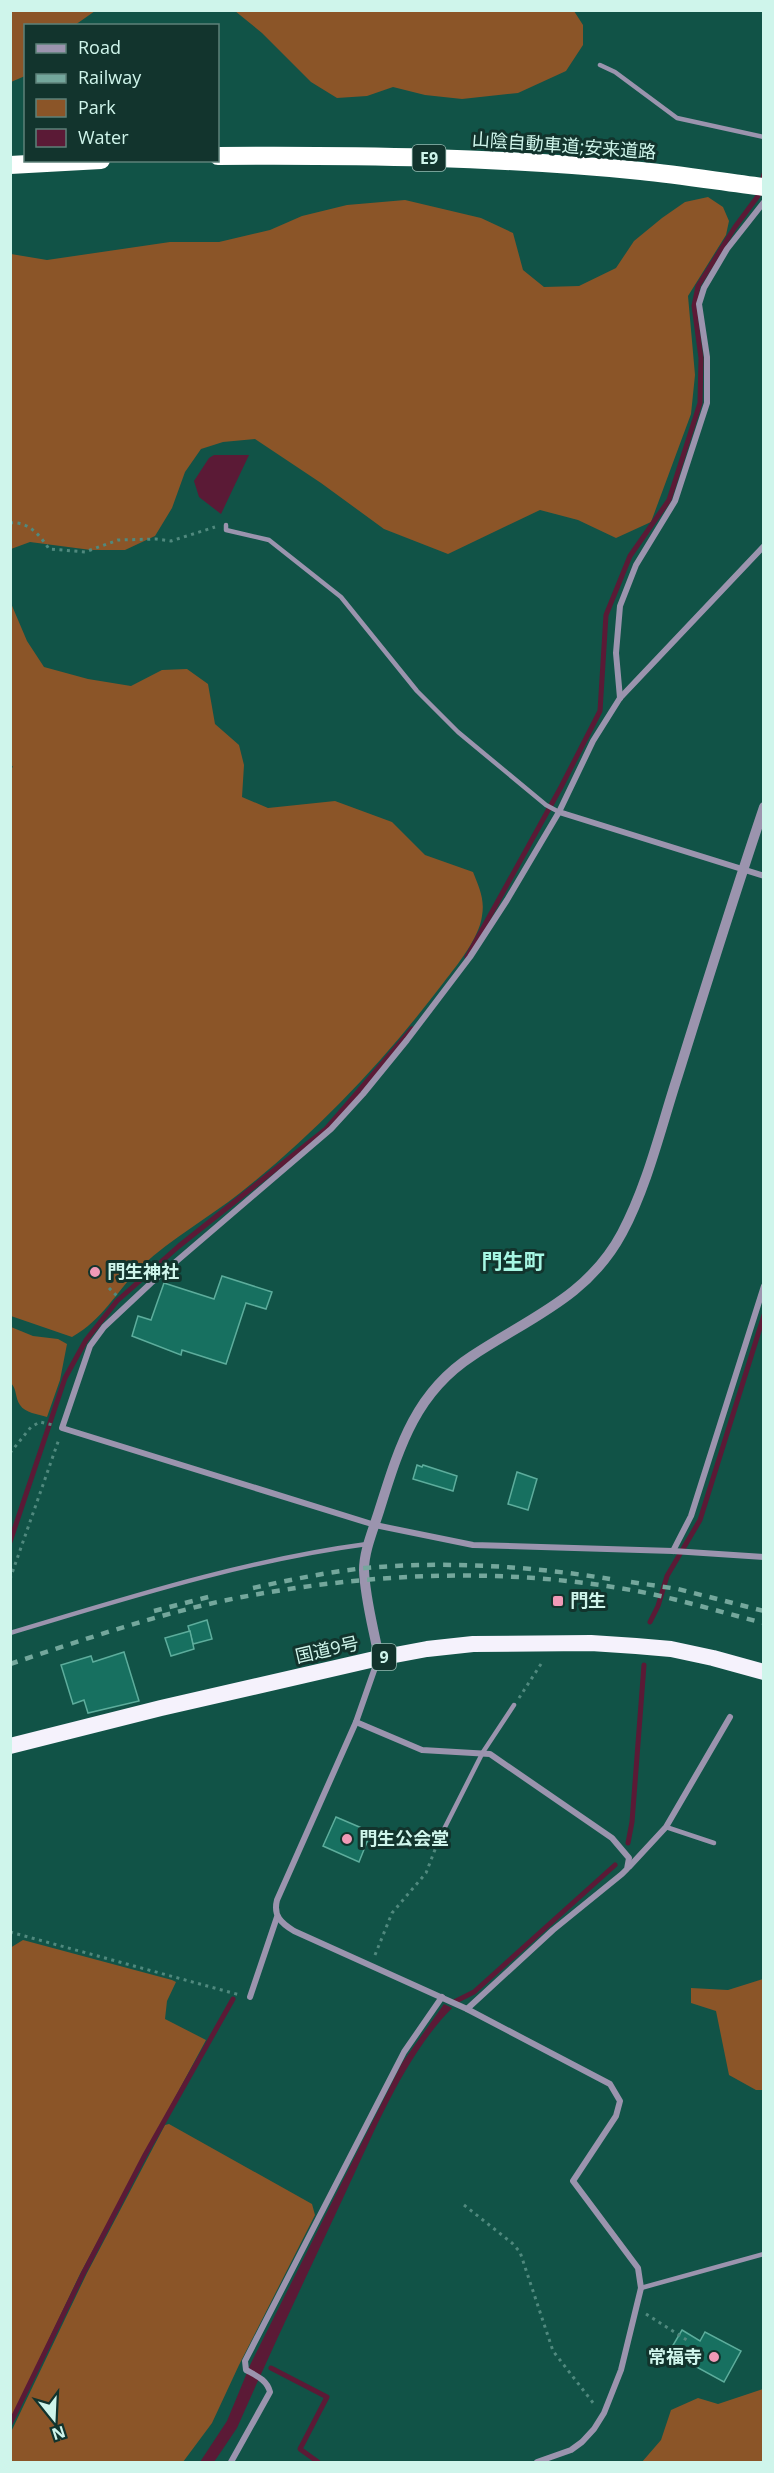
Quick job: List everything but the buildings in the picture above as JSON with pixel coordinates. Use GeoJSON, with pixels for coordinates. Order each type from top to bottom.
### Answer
{"type":"FeatureCollection","features":[{"type":"Feature","properties":{"kind":"highway","name":"山陰自動車道;安来道路"},"geometry":{"type":"LineString","coordinates":[[219,156],[350,155],[489,160],[641,171],[764,187]]}},
{"type":"Feature","properties":{"kind":"highway"},"geometry":{"type":"LineString","coordinates":[[10,165],[65,162]]}},
{"type":"Feature","properties":{"kind":"highway","name":"国道9号"},"geometry":{"type":"LineString","coordinates":[[10,1746],[379,1658],[427,1649],[473,1644],[591,1643],[671,1649],[764,1672]]}},
{"type":"Feature","properties":{"kind":"street"},"geometry":{"type":"LineString","coordinates":[[620,698],[616,653],[620,606],[636,565],[675,501],[707,403],[707,357],[699,304],[704,288],[727,249],[764,202]]}},
{"type":"Feature","properties":{"kind":"street"},"geometry":{"type":"LineString","coordinates":[[764,546],[620,698],[593,741],[507,900],[470,957],[363,1094],[331,1129],[151,1283],[104,1328],[90,1346],[62,1428],[375,1525],[473,1545],[764,1557]]}},
{"type":"Feature","properties":{"kind":"street"},"geometry":{"type":"LineString","coordinates":[[250,1996],[277,1917],[275,1908],[277,1900],[356,1722],[379,1658],[365,1579],[365,1558],[399,1447],[422,1405],[450,1371],[577,1290],[602,1266],[623,1232],[641,1190],[661,1130],[764,807]]}},
{"type":"Feature","properties":{"kind":"street"},"geometry":{"type":"LineString","coordinates":[[556,811],[764,876]]}},
{"type":"Feature","properties":{"kind":"street"},"geometry":{"type":"LineString","coordinates":[[675,1552],[691,1516],[764,1286]]}},
{"type":"Feature","properties":{"kind":"street"},"geometry":{"type":"LineString","coordinates":[[467,2009],[519,1960],[627,1869],[666,1827],[730,1717]]}},
{"type":"Feature","properties":{"kind":"street"},"geometry":{"type":"LineString","coordinates":[[356,1722],[422,1750],[490,1754],[612,1838],[629,1858],[627,1869]]}},
{"type":"Feature","properties":{"kind":"street"},"geometry":{"type":"LineString","coordinates":[[277,1917],[294,1931],[458,2004],[610,2084],[620,2101],[616,2116],[573,2181],[638,2268],[641,2288],[621,2370],[604,2413],[582,2442],[571,2450],[537,2463]]}},
{"type":"Feature","properties":{"kind":"street"},"geometry":{"type":"LineString","coordinates":[[231,2463],[270,2392],[263,2380],[246,2370],[244,2361],[404,2052],[445,1999]]}},
{"type":"Feature","properties":{"kind":"lane"},"geometry":{"type":"LineString","coordinates":[[600,65],[615,72],[677,118],[764,137]]}},
{"type":"Feature","properties":{"kind":"lane"},"geometry":{"type":"LineString","coordinates":[[226,525],[226,530],[269,540],[341,597],[426,699],[458,732],[556,811]]}},
{"type":"Feature","properties":{"kind":"lane"},"geometry":{"type":"LineString","coordinates":[[10,1633],[213,1575],[333,1548],[370,1544]]}},
{"type":"Feature","properties":{"kind":"lane"},"geometry":{"type":"LineString","coordinates":[[440,1838],[483,1752],[514,1705]]}},
{"type":"Feature","properties":{"kind":"lane"},"geometry":{"type":"LineString","coordinates":[[666,1827],[714,1843]]}},
{"type":"Feature","properties":{"kind":"lane"},"geometry":{"type":"LineString","coordinates":[[641,2288],[764,2254]]}},
{"type":"Feature","properties":{"kind":"path"},"geometry":{"type":"LineString","coordinates":[[10,523],[19,522],[40,534],[49,549],[85,552],[118,540],[171,541],[226,525]]}},
{"type":"Feature","properties":{"kind":"path"},"geometry":{"type":"LineString","coordinates":[[109,1288],[118,1297]]}},
{"type":"Feature","properties":{"kind":"path"},"geometry":{"type":"LineString","coordinates":[[10,1453],[31,1427],[40,1422],[45,1423]]}},
{"type":"Feature","properties":{"kind":"path"},"geometry":{"type":"LineString","coordinates":[[10,1579],[62,1428]]}},
{"type":"Feature","properties":{"kind":"path"},"geometry":{"type":"LineString","coordinates":[[514,1705],[541,1664]]}},
{"type":"Feature","properties":{"kind":"path"},"geometry":{"type":"LineString","coordinates":[[370,1965],[392,1913],[426,1873],[440,1838]]}},
{"type":"Feature","properties":{"kind":"path"},"geometry":{"type":"LineString","coordinates":[[10,1932],[250,1996]]}},
{"type":"Feature","properties":{"kind":"path"},"geometry":{"type":"LineString","coordinates":[[464,2205],[520,2252],[553,2351],[604,2413]]}},
{"type":"Feature","properties":{"kind":"path"},"geometry":{"type":"LineString","coordinates":[[636,2307],[690,2342]]}},
{"type":"Feature","properties":{"kind":"green space"},"geometry":{"type":"Polygon","coordinates":[[[11,10],[95,10],[76,24],[24,24],[24,76],[11,82],[11,10]]]}},
{"type":"Feature","properties":{"kind":"green space"},"geometry":{"type":"Polygon","coordinates":[[[235,11],[574,11],[583,25],[583,45],[566,71],[518,93],[462,99],[425,95],[393,87],[367,96],[337,98],[311,82],[262,33],[235,11]]]}},
{"type":"Feature","properties":{"kind":"green space"},"geometry":{"type":"Polygon","coordinates":[[[708,197],[723,207],[729,221],[726,235],[688,296],[695,375],[691,414],[651,522],[616,538],[578,520],[540,510],[448,554],[384,529],[255,439],[223,442],[201,449],[185,472],[172,508],[155,536],[125,550],[91,550],[30,542],[11,549],[11,254],[47,260],[170,242],[219,242],[270,230],[302,216],[347,205],[405,200],[481,218],[513,233],[523,270],[544,287],[579,286],[616,268],[634,241],[685,202],[708,197]]]}},
{"type":"Feature","properties":{"kind":"green space"},"geometry":{"type":"Polygon","coordinates":[[[10,601],[27,641],[44,667],[88,679],[131,686],[162,670],[187,669],[208,684],[215,724],[239,745],[244,765],[242,797],[268,808],[335,801],[392,822],[425,855],[473,872],[483,904],[477,933],[461,959],[398,1039],[349,1094],[268,1170],[142,1266],[110,1304],[83,1330],[72,1337],[11,1316],[10,769],[13,767],[10,763],[10,601]]]}},
{"type":"Feature","properties":{"kind":"green space"},"geometry":{"type":"Polygon","coordinates":[[[11,1327],[33,1336],[58,1339],[67,1344],[60,1380],[47,1417],[25,1410],[18,1402],[11,1383],[11,1327]]]}},
{"type":"Feature","properties":{"kind":"green space"},"geometry":{"type":"Polygon","coordinates":[[[23,1940],[176,1982],[167,2001],[165,2019],[206,2040],[80,2274],[11,2419],[10,1948],[23,1940]]]}},
{"type":"Feature","properties":{"kind":"green space"},"geometry":{"type":"Polygon","coordinates":[[[763,1979],[764,2090],[756,2090],[729,2075],[716,2011],[691,2003],[691,1988],[728,1990],[763,1979]]]}},
{"type":"Feature","properties":{"kind":"green space"},"geometry":{"type":"Polygon","coordinates":[[[169,2124],[312,2204],[315,2215],[212,2423],[183,2462],[11,2462],[11,2432],[87,2273],[165,2125],[169,2124]]]}},
{"type":"Feature","properties":{"kind":"green space"},"geometry":{"type":"Polygon","coordinates":[[[763,2389],[763,2462],[642,2462],[661,2440],[671,2410],[698,2398],[718,2404],[763,2389]]]}},
{"type":"Feature","properties":{"kind":"water"},"geometry":{"type":"Polygon","coordinates":[[[214,455],[249,455],[221,514],[199,497],[194,481],[209,458],[214,455]]]}},
{"type":"Feature","properties":{"kind":"water"},"geometry":{"type":"Polygon","coordinates":[[[444,2004],[452,2008],[404,2073],[378,2122],[237,2428],[214,2462],[200,2462],[227,2421],[251,2363],[402,2063],[444,2004]]]}},
{"type":"Feature","properties":{"kind":"waterway"},"geometry":{"type":"LineString","coordinates":[[467,957],[561,787],[600,711],[606,615],[630,556],[669,500],[700,403],[701,358],[694,306],[698,286],[735,227],[758,196],[764,174]]}},
{"type":"Feature","properties":{"kind":"waterway"},"geometry":{"type":"LineString","coordinates":[[10,1542],[65,1378],[86,1340],[117,1301],[179,1246],[326,1129],[412,1029]]}},
{"type":"Feature","properties":{"kind":"waterway"},"geometry":{"type":"LineString","coordinates":[[650,1622],[658,1606],[667,1576],[700,1520],[764,1315]]}},
{"type":"Feature","properties":{"kind":"waterway"},"geometry":{"type":"LineString","coordinates":[[628,1843],[632,1822],[644,1665]]}},
{"type":"Feature","properties":{"kind":"waterway"},"geometry":{"type":"LineString","coordinates":[[452,2003],[474,1992],[615,1865]]}},
{"type":"Feature","properties":{"kind":"waterway"},"geometry":{"type":"LineString","coordinates":[[10,2424],[83,2274],[145,2155],[233,1999]]}},
{"type":"Feature","properties":{"kind":"waterway"},"geometry":{"type":"LineString","coordinates":[[271,2368],[327,2397],[300,2449],[318,2462]]}},
{"type":"Feature","properties":{"kind":"railway"},"geometry":{"type":"LineString","coordinates":[[253,1588],[309,1576],[365,1568],[426,1565],[519,1568],[610,1579]]}},
{"type":"Feature","properties":{"kind":"railway"},"geometry":{"type":"LineString","coordinates":[[10,1664],[125,1627],[212,1603],[290,1589],[387,1578],[485,1576],[582,1583],[648,1593],[764,1623]]}},
{"type":"Feature","properties":{"kind":"railway"},"geometry":{"type":"LineString","coordinates":[[631,1582],[678,1589],[764,1611]]}},
{"type":"Feature","properties":{"kind":"railway"},"geometry":{"type":"LineString","coordinates":[[154,1611],[212,1596]]}},
{"type":"Feature","properties":{"kind":"place","name":"門生神社"},"geometry":{"type":"Point","coordinates":[95,1272]}},
{"type":"Feature","properties":{"kind":"place","name":"門生"},"geometry":{"type":"Point","coordinates":[558,1601]}},
{"type":"Feature","properties":{"kind":"place","name":"門生公会堂"},"geometry":{"type":"Point","coordinates":[347,1839]}},
{"type":"Feature","properties":{"kind":"place","name":"常福寺"},"geometry":{"type":"Point","coordinates":[714,2357]}},
{"type":"Feature","properties":{"kind":"district","name":"門生町"},"geometry":{"type":"Point","coordinates":[513,1262]}}]}
